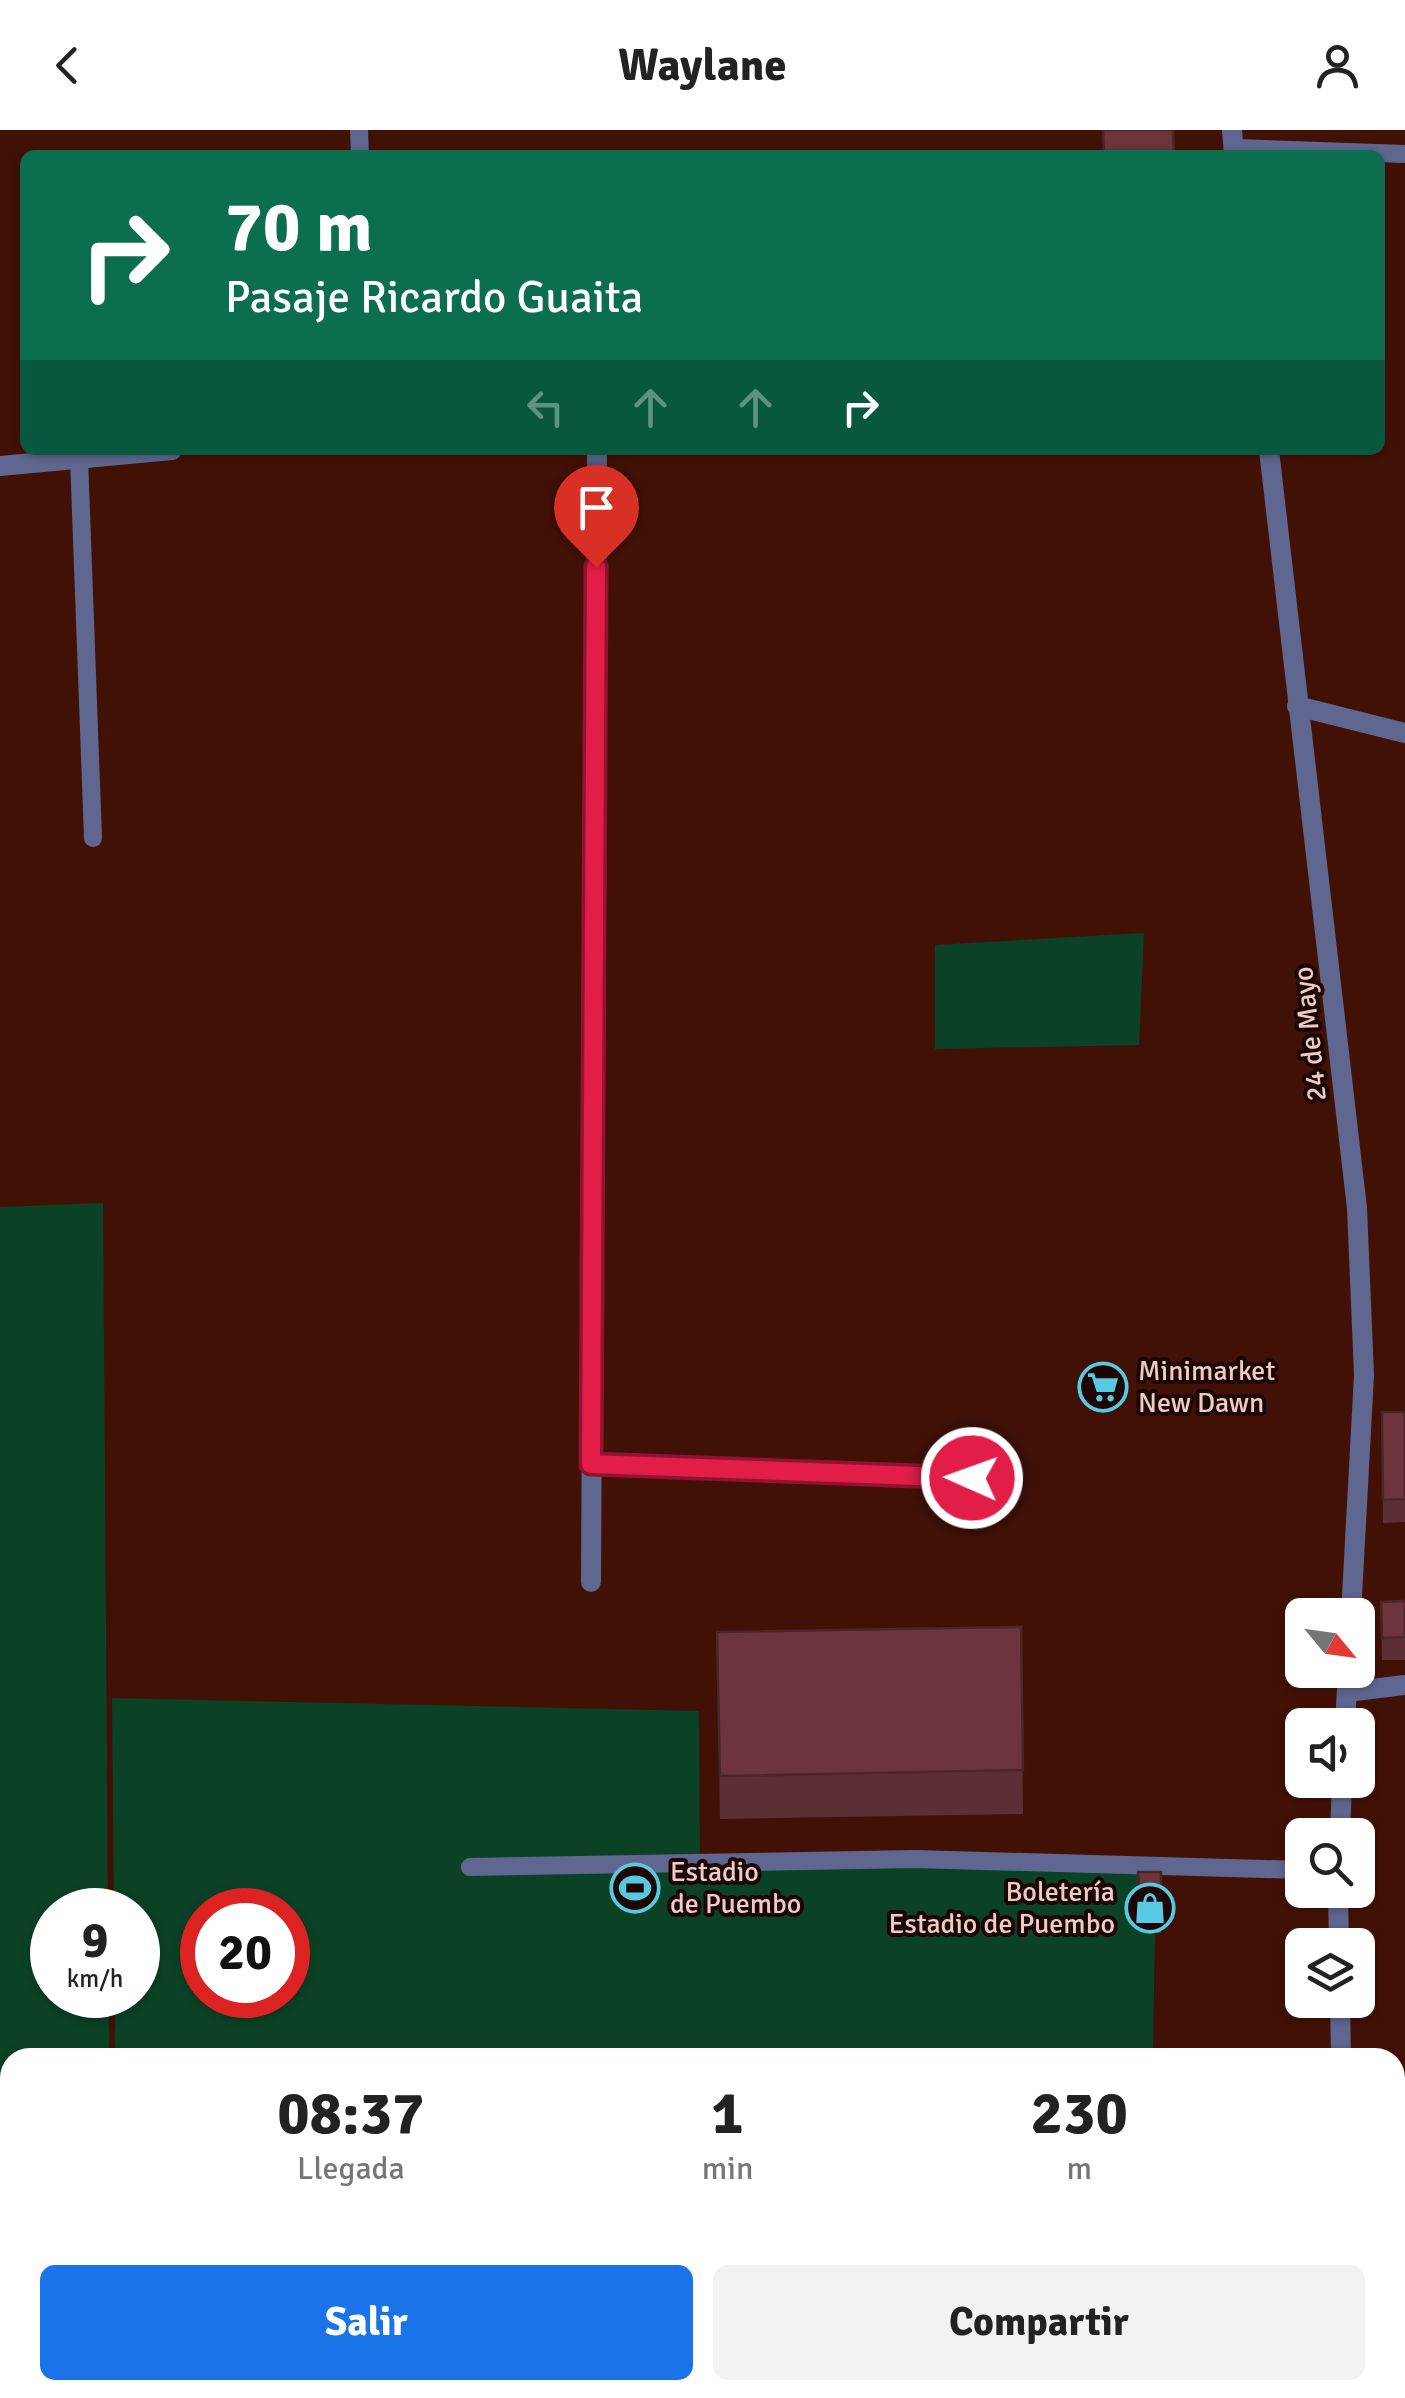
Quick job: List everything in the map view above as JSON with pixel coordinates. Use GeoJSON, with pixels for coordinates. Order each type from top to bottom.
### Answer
{"type":"FeatureCollection","features":[{"type":"Feature","properties":{"kind":"street"},"geometry":{"type":"LineString","coordinates":[[0,466],[114,455]]}},
{"type":"Feature","properties":{"kind":"street"},"geometry":{"type":"LineString","coordinates":[[591,1582],[597,455]]}},
{"type":"Feature","properties":{"kind":"street","name":"24 de Mayo"},"geometry":{"type":"LineString","coordinates":[[1269,455],[1356,1208],[1364,1375],[1352,1598]]}},
{"type":"Feature","properties":{"kind":"street"},"geometry":{"type":"LineString","coordinates":[[1298,706],[1405,733]]}},
{"type":"Feature","properties":{"kind":"street"},"geometry":{"type":"LineString","coordinates":[[1375,1683],[1405,1685]]}},
{"type":"Feature","properties":{"kind":"street"},"geometry":{"type":"LineString","coordinates":[[1340,2018],[1341,2048]]}},
{"type":"Feature","properties":{"kind":"lane"},"geometry":{"type":"LineString","coordinates":[[1233,144],[1336,150]]}},
{"type":"Feature","properties":{"kind":"lane"},"geometry":{"type":"LineString","coordinates":[[80,458],[93,838]]}},
{"type":"Feature","properties":{"kind":"lane"},"geometry":{"type":"LineString","coordinates":[[591,1464],[972,1478]]}},
{"type":"Feature","properties":{"kind":"lane"},"geometry":{"type":"LineString","coordinates":[[470,1866],[915,1859],[1285,1870]]}},
{"type":"Feature","properties":{"kind":"green space"},"geometry":{"type":"Polygon","coordinates":[[[1144,933],[1139,1045],[935,1049],[935,945],[1144,933]]]}},
{"type":"Feature","properties":{"kind":"green space"},"geometry":{"type":"Polygon","coordinates":[[[103,1203],[108,1888],[30,1888],[30,2018],[109,2018],[109,2048],[0,2048],[0,1207],[103,1203]]]}},
{"type":"Feature","properties":{"kind":"green space","name":"Estadio de Puembo"},"geometry":{"type":"Polygon","coordinates":[[[112,1698],[699,1711],[700,1862],[1156,1865],[1153,2048],[115,2048],[115,2018],[160,2018],[160,1888],[114,1888],[112,1698]]]}},
{"type":"Feature","properties":{"kind":"building"},"geometry":{"type":"Polygon","coordinates":[[[1103,130],[1173,130],[1174,150],[1104,150],[1103,130]]]}},
{"type":"Feature","properties":{"kind":"building"},"geometry":{"type":"Polygon","coordinates":[[[1382,1412],[1405,1412],[1405,1499],[1383,1500],[1382,1412]]]}},
{"type":"Feature","properties":{"kind":"building"},"geometry":{"type":"Polygon","coordinates":[[[1405,1601],[1405,1637],[1382,1638],[1381,1602],[1405,1601]]]}},
{"type":"Feature","properties":{"kind":"building"},"geometry":{"type":"Polygon","coordinates":[[[1021,1627],[1023,1770],[720,1776],[717,1632],[1021,1627]]]}},
{"type":"Feature","properties":{"kind":"building","name":"Boletería Estadio de Puembo"},"geometry":{"type":"Polygon","coordinates":[[[1138,1872],[1161,1872],[1161,1921],[1142,1920],[1138,1872]]]}},
{"type":"Feature","properties":{"kind":"place","name":"Minimarket New Dawn"},"geometry":{"type":"Point","coordinates":[1103,1387]}},
{"type":"Feature","properties":{"kind":"place","name":"Estadio de Puembo"},"geometry":{"type":"Point","coordinates":[635,1888]}},
{"type":"Feature","properties":{"kind":"place","name":"Boletería Estadio de Puembo"},"geometry":{"type":"Point","coordinates":[1150,1908]}},
{"type":"Feature","properties":{"kind":"route"},"geometry":{"type":"LineString","coordinates":[[596,567],[591,1464],[972,1478]]}}]}
